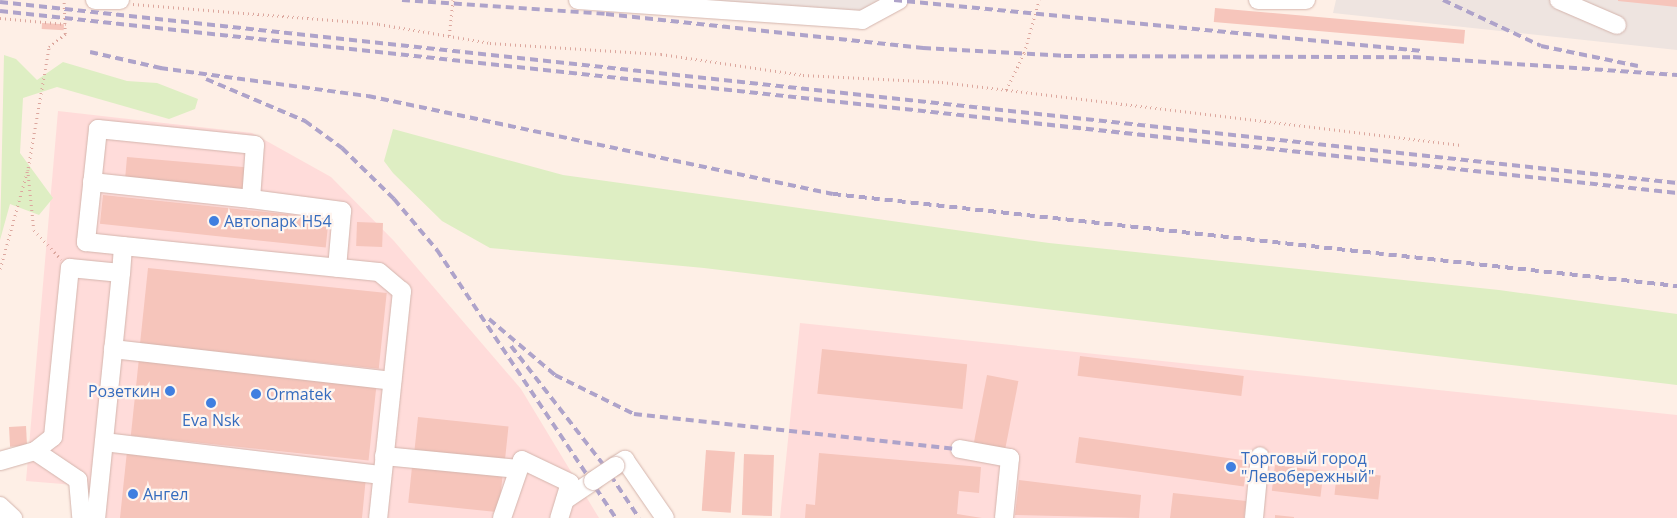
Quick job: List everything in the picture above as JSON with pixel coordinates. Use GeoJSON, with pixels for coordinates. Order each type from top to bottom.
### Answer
{"type":"FeatureCollection","features":[{"type":"Feature","properties":{"kind":"lane"},"geometry":{"type":"LineString","coordinates":[[95,0],[119,1]]}},
{"type":"Feature","properties":{"kind":"lane"},"geometry":{"type":"LineString","coordinates":[[578,0],[862,20],[899,0]]}},
{"type":"Feature","properties":{"kind":"lane"},"geometry":{"type":"LineString","coordinates":[[1258,0],[1306,0]]}},
{"type":"Feature","properties":{"kind":"lane"},"geometry":{"type":"LineString","coordinates":[[1560,0],[1617,25]]}},
{"type":"Feature","properties":{"kind":"lane"},"geometry":{"type":"LineString","coordinates":[[251,199],[255,145],[98,129],[86,242],[379,272],[402,290],[378,518]]}},
{"type":"Feature","properties":{"kind":"lane"},"geometry":{"type":"LineString","coordinates":[[92,182],[342,210],[336,268]]}},
{"type":"Feature","properties":{"kind":"lane"},"geometry":{"type":"LineString","coordinates":[[96,518],[123,246]]}},
{"type":"Feature","properties":{"kind":"lane"},"geometry":{"type":"LineString","coordinates":[[0,461],[35,451],[53,437],[70,268],[121,273]]}},
{"type":"Feature","properties":{"kind":"lane"},"geometry":{"type":"LineString","coordinates":[[113,349],[392,381]]}},
{"type":"Feature","properties":{"kind":"lane"},"geometry":{"type":"LineString","coordinates":[[104,442],[382,474]]}},
{"type":"Feature","properties":{"kind":"lane"},"geometry":{"type":"LineString","coordinates":[[960,449],[1010,458],[1004,518]]}},
{"type":"Feature","properties":{"kind":"lane"},"geometry":{"type":"LineString","coordinates":[[35,451],[78,480],[81,518]]}},
{"type":"Feature","properties":{"kind":"lane"},"geometry":{"type":"LineString","coordinates":[[384,456],[518,469]]}},
{"type":"Feature","properties":{"kind":"lane"},"geometry":{"type":"LineString","coordinates":[[1254,518],[1260,456]]}},
{"type":"Feature","properties":{"kind":"lane"},"geometry":{"type":"LineString","coordinates":[[502,518],[522,460],[570,483],[560,518]]}},
{"type":"Feature","properties":{"kind":"lane"},"geometry":{"type":"LineString","coordinates":[[565,500],[625,460],[664,518]]}},
{"type":"Feature","properties":{"kind":"lane"},"geometry":{"type":"LineString","coordinates":[[0,506],[13,518]]}},
{"type":"Feature","properties":{"kind":"path"},"geometry":{"type":"LineString","coordinates":[[0,270],[28,168],[49,47],[65,34],[64,0]]}},
{"type":"Feature","properties":{"kind":"path"},"geometry":{"type":"LineString","coordinates":[[449,36],[453,0]]}},
{"type":"Feature","properties":{"kind":"path"},"geometry":{"type":"LineString","coordinates":[[1006,90],[1024,54],[1039,0]]}},
{"type":"Feature","properties":{"kind":"path"},"geometry":{"type":"LineString","coordinates":[[119,1],[379,24],[490,43],[661,54],[803,75],[942,82],[1461,145]]}},
{"type":"Feature","properties":{"kind":"path"},"geometry":{"type":"LineString","coordinates":[[0,18],[66,24]]}},
{"type":"Feature","properties":{"kind":"path"},"geometry":{"type":"LineString","coordinates":[[28,168],[34,230],[70,268]]}},
{"type":"Feature","properties":{"kind":"shaded area"},"geometry":{"type":"Polygon","coordinates":[[[711,0],[885,0],[856,13],[711,0]]]}},
{"type":"Feature","properties":{"kind":"shaded area"},"geometry":{"type":"Polygon","coordinates":[[[1336,0],[1677,0],[1677,50],[1333,13],[1336,0]]]}},
{"type":"Feature","properties":{"kind":"shaded area"},"geometry":{"type":"Polygon","coordinates":[[[58,111],[252,133],[331,177],[394,241],[521,389],[599,518],[72,518],[75,485],[26,481],[58,111]]]}},
{"type":"Feature","properties":{"kind":"shaded area","name":"Торговый город \"Левобережный\""},"geometry":{"type":"Polygon","coordinates":[[[800,323],[1677,415],[1677,518],[780,518],[800,323]]]}},
{"type":"Feature","properties":{"kind":"green space"},"geometry":{"type":"Polygon","coordinates":[[[4,55],[16,59],[37,80],[63,62],[127,81],[157,83],[198,99],[195,109],[169,119],[57,87],[23,98],[20,153],[53,198],[39,215],[10,204],[0,240],[4,55]]]}},
{"type":"Feature","properties":{"kind":"green space"},"geometry":{"type":"Polygon","coordinates":[[[393,129],[563,175],[1049,243],[1499,290],[1677,314],[1677,385],[704,268],[490,248],[442,221],[393,173],[384,161],[393,129]]]}},
{"type":"Feature","properties":{"kind":"building"},"geometry":{"type":"Polygon","coordinates":[[[1618,0],[1677,0],[1677,7],[1618,1],[1618,0]]]}},
{"type":"Feature","properties":{"kind":"building"},"geometry":{"type":"Polygon","coordinates":[[[1215,8],[1465,30],[1464,44],[1214,22],[1215,8]]]}},
{"type":"Feature","properties":{"kind":"building"},"geometry":{"type":"Polygon","coordinates":[[[42,23],[64,24],[64,30],[42,29],[42,23]]]}},
{"type":"Feature","properties":{"kind":"building"},"geometry":{"type":"Polygon","coordinates":[[[127,157],[246,167],[243,191],[125,181],[127,157]]]}},
{"type":"Feature","properties":{"kind":"building","name":"Автопарк Н54"},"geometry":{"type":"Polygon","coordinates":[[[103,195],[329,219],[326,248],[100,224],[103,195]]]}},
{"type":"Feature","properties":{"kind":"building"},"geometry":{"type":"Polygon","coordinates":[[[357,222],[383,223],[382,247],[356,246],[357,222]]]}},
{"type":"Feature","properties":{"kind":"building"},"geometry":{"type":"Polygon","coordinates":[[[148,268],[387,293],[379,369],[140,344],[148,268]]]}},
{"type":"Feature","properties":{"kind":"building"},"geometry":{"type":"Polygon","coordinates":[[[822,349],[967,364],[962,409],[817,394],[822,349]]]}},
{"type":"Feature","properties":{"kind":"building"},"geometry":{"type":"Polygon","coordinates":[[[1080,356],[1244,376],[1241,396],[1078,376],[1080,356]]]}},
{"type":"Feature","properties":{"kind":"building"},"geometry":{"type":"Polygon","coordinates":[[[139,358],[377,383],[369,461],[131,436],[139,358]]]}},
{"type":"Feature","properties":{"kind":"building"},"geometry":{"type":"Polygon","coordinates":[[[987,375],[1018,381],[1005,451],[973,445],[987,375]]]}},
{"type":"Feature","properties":{"kind":"building"},"geometry":{"type":"Polygon","coordinates":[[[418,417],[509,427],[505,461],[414,452],[418,417]]]}},
{"type":"Feature","properties":{"kind":"building"},"geometry":{"type":"Polygon","coordinates":[[[26,426],[27,446],[10,447],[9,427],[26,426]]]}},
{"type":"Feature","properties":{"kind":"building"},"geometry":{"type":"Polygon","coordinates":[[[1079,437],[1247,461],[1244,486],[1075,463],[1079,437]]]}},
{"type":"Feature","properties":{"kind":"building"},"geometry":{"type":"Polygon","coordinates":[[[706,450],[735,452],[731,513],[702,511],[706,450]]]}},
{"type":"Feature","properties":{"kind":"building"},"geometry":{"type":"Polygon","coordinates":[[[127,451],[366,477],[362,518],[120,518],[127,451]]]}},
{"type":"Feature","properties":{"kind":"building"},"geometry":{"type":"Polygon","coordinates":[[[819,453],[981,467],[979,493],[959,491],[957,514],[982,518],[805,518],[806,504],[815,505],[819,453]]]}},
{"type":"Feature","properties":{"kind":"building"},"geometry":{"type":"Polygon","coordinates":[[[744,454],[774,455],[772,516],[742,515],[744,454]]]}},
{"type":"Feature","properties":{"kind":"building"},"geometry":{"type":"Polygon","coordinates":[[[1275,465],[1324,471],[1320,497],[1272,491],[1275,465]]]}},
{"type":"Feature","properties":{"kind":"building"},"geometry":{"type":"Polygon","coordinates":[[[412,467],[503,477],[499,512],[408,503],[412,467]]]}},
{"type":"Feature","properties":{"kind":"building"},"geometry":{"type":"Polygon","coordinates":[[[1337,471],[1381,476],[1378,499],[1334,495],[1337,471]]]}},
{"type":"Feature","properties":{"kind":"building"},"geometry":{"type":"Polygon","coordinates":[[[1019,480],[1141,495],[1139,518],[1015,515],[1019,480]]]}},
{"type":"Feature","properties":{"kind":"building"},"geometry":{"type":"Polygon","coordinates":[[[1173,493],[1246,501],[1244,518],[1170,518],[1173,493]]]}},
{"type":"Feature","properties":{"kind":"building"},"geometry":{"type":"Polygon","coordinates":[[[1275,515],[1294,517],[1294,518],[1275,518],[1275,515]]]}},
{"type":"Feature","properties":{"kind":"railway"},"geometry":{"type":"LineString","coordinates":[[402,0],[606,14],[923,48],[1064,56],[1413,57],[1677,75]]}},
{"type":"Feature","properties":{"kind":"railway"},"geometry":{"type":"LineString","coordinates":[[894,0],[1423,51]]}},
{"type":"Feature","properties":{"kind":"railway"},"geometry":{"type":"LineString","coordinates":[[1443,0],[1541,46],[1638,66]]}},
{"type":"Feature","properties":{"kind":"railway"},"geometry":{"type":"LineString","coordinates":[[0,2],[1677,183]]}},
{"type":"Feature","properties":{"kind":"railway"},"geometry":{"type":"LineString","coordinates":[[0,11],[1677,193]]}},
{"type":"Feature","properties":{"kind":"railway"},"geometry":{"type":"LineString","coordinates":[[90,52],[165,69]]}},
{"type":"Feature","properties":{"kind":"railway"},"geometry":{"type":"LineString","coordinates":[[160,68],[368,96],[833,194],[1677,286]]}},
{"type":"Feature","properties":{"kind":"railway"},"geometry":{"type":"LineString","coordinates":[[206,79],[305,121],[342,148],[394,199],[437,250],[616,518]]}},
{"type":"Feature","properties":{"kind":"railway"},"geometry":{"type":"LineString","coordinates":[[489,319],[555,375],[634,414],[956,449]]}},
{"type":"Feature","properties":{"kind":"railway"},"geometry":{"type":"LineString","coordinates":[[511,346],[603,464],[639,518]]}},
{"type":"Feature","properties":{"kind":"place","name":"Автопарк Н54"},"geometry":{"type":"Point","coordinates":[214,221]}},
{"type":"Feature","properties":{"kind":"place","name":"Розеткин"},"geometry":{"type":"Point","coordinates":[170,391]}},
{"type":"Feature","properties":{"kind":"place","name":"Ormatek"},"geometry":{"type":"Point","coordinates":[256,394]}},
{"type":"Feature","properties":{"kind":"place","name":"Eva Nsk"},"geometry":{"type":"Point","coordinates":[211,403]}},
{"type":"Feature","properties":{"kind":"place","name":"Торговый город \"Левобережный\""},"geometry":{"type":"Point","coordinates":[1231,467]}},
{"type":"Feature","properties":{"kind":"place","name":"Ангел"},"geometry":{"type":"Point","coordinates":[133,494]}}]}
